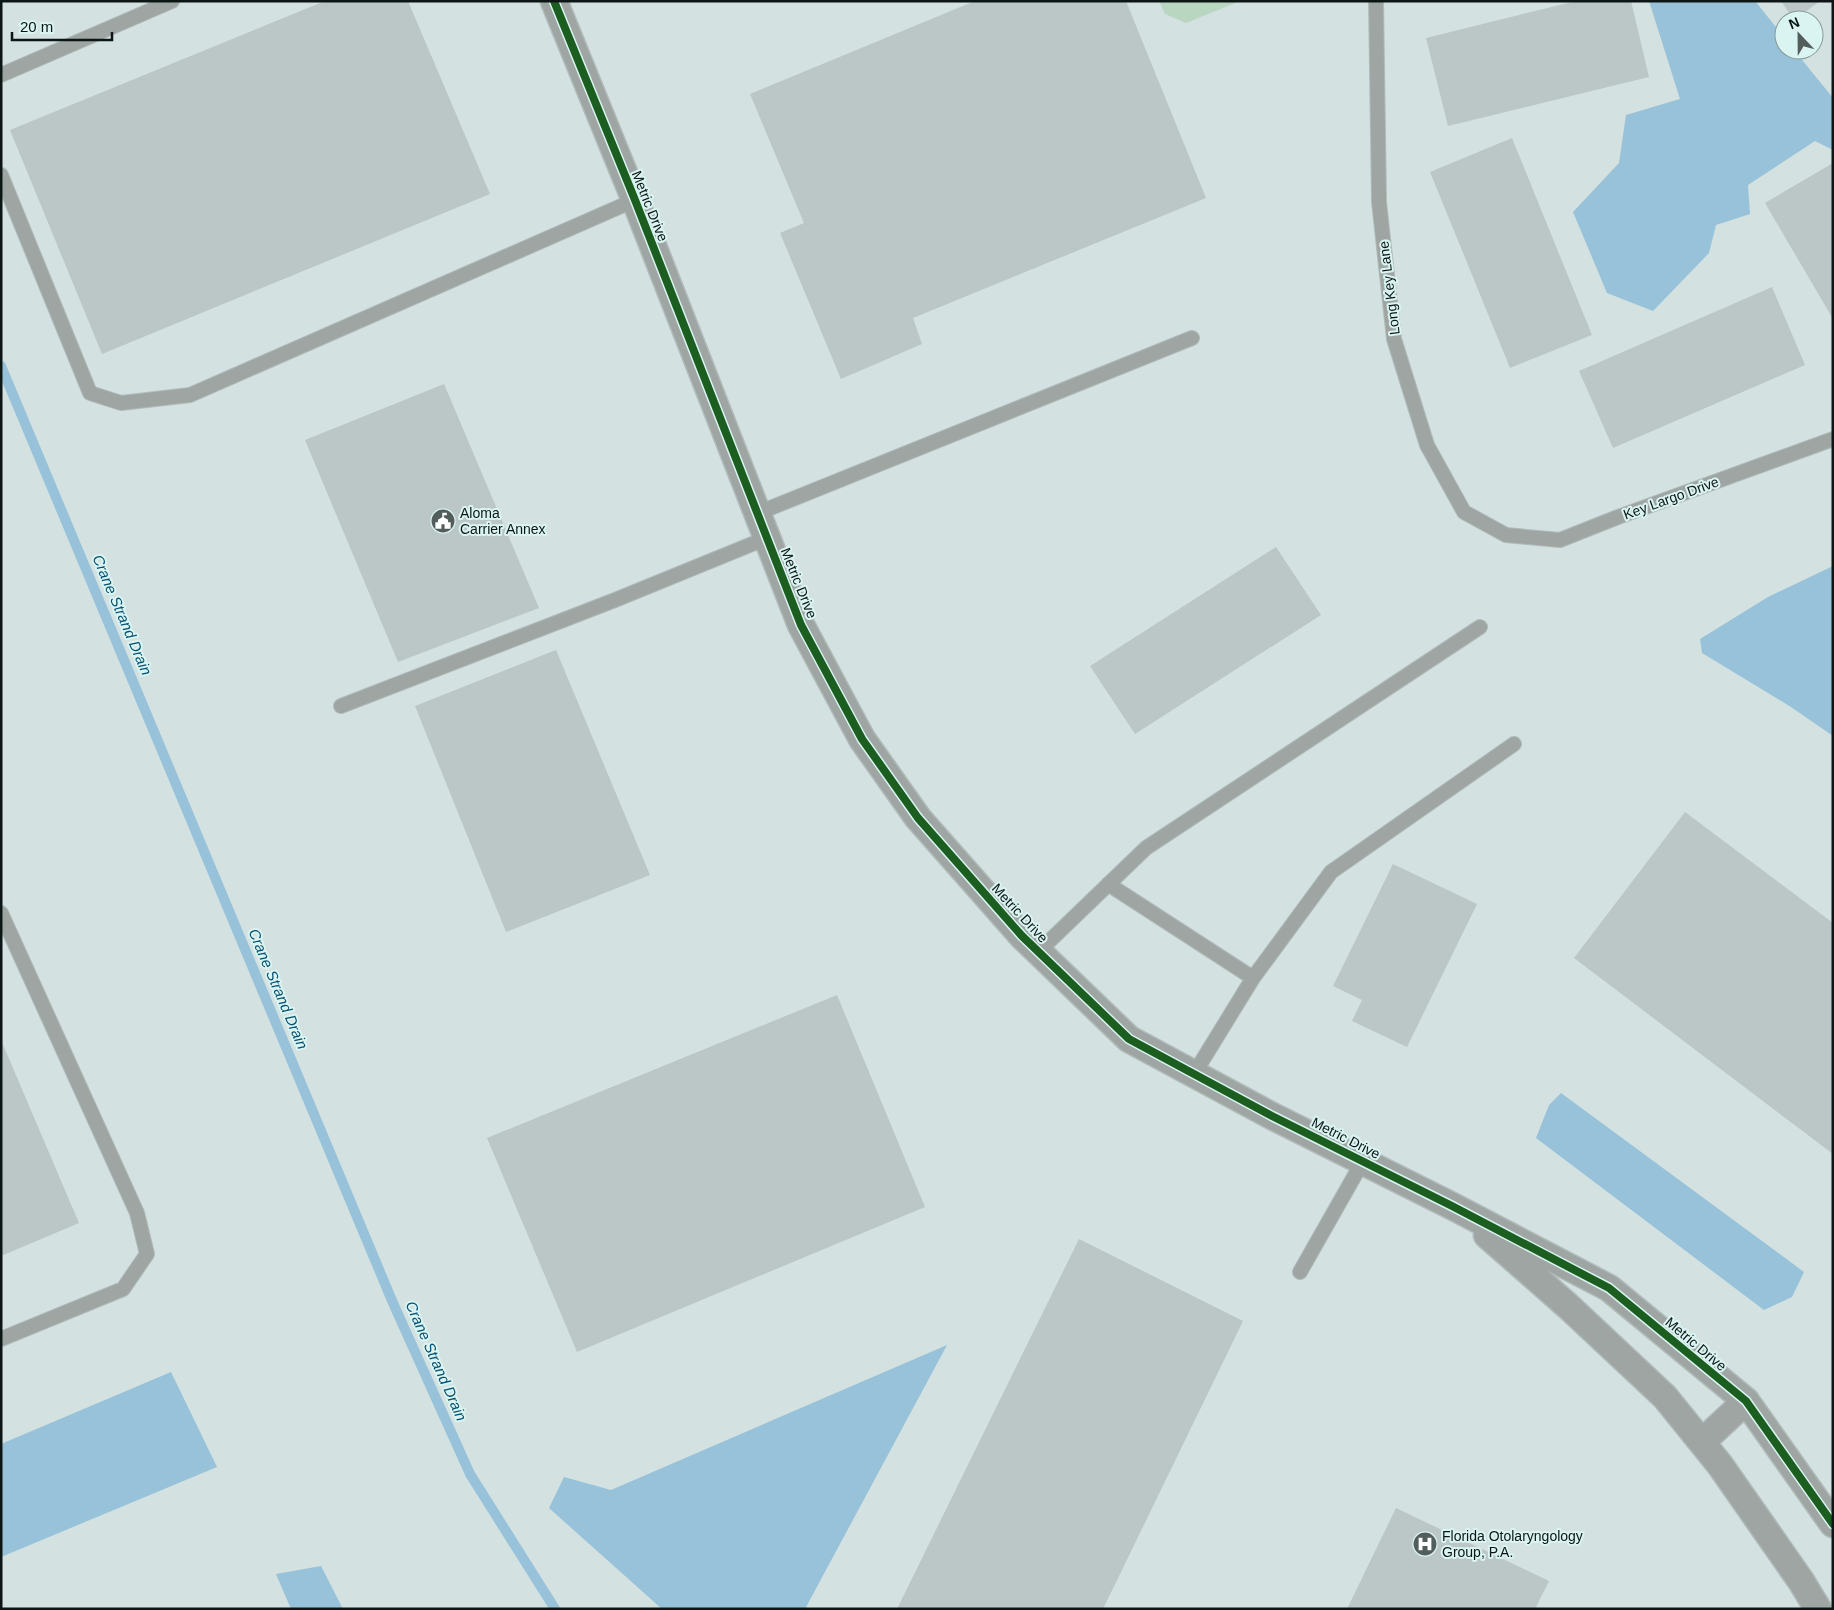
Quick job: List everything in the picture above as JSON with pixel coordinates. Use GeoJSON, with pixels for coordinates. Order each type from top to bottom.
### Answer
{"type":"FeatureCollection","features":[{"type":"Feature","properties":{"kind":"street","name":"Metric Drive"},"geometry":{"type":"LineString","coordinates":[[554,1],[635,200],[802,625],[862,739],[918,818],[1038,952],[1129,1039],[1610,1288],[1746,1401],[1833,1524]]}},
{"type":"Feature","properties":{"kind":"street","name":"Metric Drive"},"geometry":{"type":"LineString","coordinates":[[1452,1206],[1569,1307],[1665,1397],[1736,1488],[1801,1581],[1818,1609]]}},
{"type":"Feature","properties":{"kind":"street"},"geometry":{"type":"LineString","coordinates":[[1702,1442],[1746,1401]]}},
{"type":"Feature","properties":{"kind":"lane"},"geometry":{"type":"LineString","coordinates":[[1,75],[172,1]]}},
{"type":"Feature","properties":{"kind":"lane","name":"Long Key Lane"},"geometry":{"type":"LineString","coordinates":[[1376,1],[1379,202],[1394,339],[1427,445],[1464,512],[1506,535]]}},
{"type":"Feature","properties":{"kind":"lane"},"geometry":{"type":"LineString","coordinates":[[1,175],[90,393],[121,403],[190,394],[635,200]]}},
{"type":"Feature","properties":{"kind":"lane"},"geometry":{"type":"LineString","coordinates":[[758,514],[1192,338]]}},
{"type":"Feature","properties":{"kind":"lane","name":"Key Largo Drive"},"geometry":{"type":"LineString","coordinates":[[1506,535],[1560,540],[1833,439]]}},
{"type":"Feature","properties":{"kind":"lane"},"geometry":{"type":"LineString","coordinates":[[340,706],[606,604],[767,538]]}},
{"type":"Feature","properties":{"kind":"lane"},"geometry":{"type":"LineString","coordinates":[[1038,952],[1146,848],[1480,628]]}},
{"type":"Feature","properties":{"kind":"lane"},"geometry":{"type":"LineString","coordinates":[[1194,1074],[1253,978],[1331,872],[1514,744]]}},
{"type":"Feature","properties":{"kind":"lane"},"geometry":{"type":"LineString","coordinates":[[1108,884],[1253,978]]}},
{"type":"Feature","properties":{"kind":"lane"},"geometry":{"type":"LineString","coordinates":[[1,914],[136,1213],[147,1254],[123,1289],[1,1339]]}},
{"type":"Feature","properties":{"kind":"lane"},"geometry":{"type":"LineString","coordinates":[[1300,1272],[1363,1161]]}},
{"type":"Feature","properties":{"kind":"green space"},"geometry":{"type":"Polygon","coordinates":[[[1159,1],[1240,1],[1186,23],[1165,14],[1159,1]]]}},
{"type":"Feature","properties":{"kind":"water"},"geometry":{"type":"Polygon","coordinates":[[[1649,1],[1755,1],[1774,25],[1774,60],[1802,60],[1833,98],[1833,150],[1815,141],[1748,185],[1750,214],[1716,225],[1709,253],[1653,311],[1607,293],[1573,212],[1619,163],[1626,115],[1680,99],[1649,1]]]}},
{"type":"Feature","properties":{"kind":"water"},"geometry":{"type":"Polygon","coordinates":[[[1833,566],[1833,736],[1791,707],[1702,653],[1700,639],[1768,597],[1833,566]]]}},
{"type":"Feature","properties":{"kind":"water"},"geometry":{"type":"Polygon","coordinates":[[[1561,1093],[1804,1272],[1792,1297],[1764,1310],[1536,1138],[1549,1105],[1561,1093]]]}},
{"type":"Feature","properties":{"kind":"water"},"geometry":{"type":"Polygon","coordinates":[[[947,1345],[805,1609],[662,1609],[549,1508],[564,1477],[611,1490],[947,1345]]]}},
{"type":"Feature","properties":{"kind":"water"},"geometry":{"type":"Polygon","coordinates":[[[171,1372],[217,1467],[1,1557],[1,1444],[171,1372]]]}},
{"type":"Feature","properties":{"kind":"water"},"geometry":{"type":"Polygon","coordinates":[[[321,1566],[343,1609],[291,1609],[276,1574],[321,1566]]]}},
{"type":"Feature","properties":{"kind":"building"},"geometry":{"type":"Polygon","coordinates":[[[325,1],[408,1],[490,194],[102,354],[10,130],[325,1]]]}},
{"type":"Feature","properties":{"kind":"building"},"geometry":{"type":"Polygon","coordinates":[[[975,1],[1126,1],[1206,198],[913,318],[922,344],[841,379],[780,233],[804,223],[750,94],[975,1]]]}},
{"type":"Feature","properties":{"kind":"building"},"geometry":{"type":"Polygon","coordinates":[[[1576,1],[1631,1],[1649,77],[1448,126],[1426,38],[1576,1]]]}},
{"type":"Feature","properties":{"kind":"building"},"geometry":{"type":"Polygon","coordinates":[[[1781,1],[1820,1],[1808,10],[1787,10],[1781,1]]]}},
{"type":"Feature","properties":{"kind":"building"},"geometry":{"type":"Polygon","coordinates":[[[1512,138],[1592,335],[1510,368],[1430,172],[1512,138]]]}},
{"type":"Feature","properties":{"kind":"building"},"geometry":{"type":"Polygon","coordinates":[[[1833,163],[1833,319],[1765,203],[1833,163]]]}},
{"type":"Feature","properties":{"kind":"building"},"geometry":{"type":"Polygon","coordinates":[[[1772,287],[1805,365],[1613,448],[1579,371],[1772,287]]]}},
{"type":"Feature","properties":{"kind":"building"},"geometry":{"type":"Polygon","coordinates":[[[444,384],[539,608],[398,662],[305,440],[444,384]]]}},
{"type":"Feature","properties":{"kind":"building"},"geometry":{"type":"Polygon","coordinates":[[[1276,547],[1321,615],[1135,734],[1090,666],[1276,547]]]}},
{"type":"Feature","properties":{"kind":"building"},"geometry":{"type":"Polygon","coordinates":[[[556,650],[650,875],[506,932],[415,706],[556,650]]]}},
{"type":"Feature","properties":{"kind":"building"},"geometry":{"type":"Polygon","coordinates":[[[1685,812],[1833,923],[1833,1154],[1574,958],[1685,812]]]}},
{"type":"Feature","properties":{"kind":"building"},"geometry":{"type":"Polygon","coordinates":[[[1393,864],[1477,904],[1407,1047],[1352,1021],[1362,1000],[1333,986],[1393,864]]]}},
{"type":"Feature","properties":{"kind":"building"},"geometry":{"type":"Polygon","coordinates":[[[837,995],[925,1207],[577,1352],[487,1138],[837,995]]]}},
{"type":"Feature","properties":{"kind":"building"},"geometry":{"type":"Polygon","coordinates":[[[1,1040],[79,1223],[1,1256],[1,1040]]]}},
{"type":"Feature","properties":{"kind":"building"},"geometry":{"type":"Polygon","coordinates":[[[1079,1239],[1243,1321],[1103,1609],[897,1609],[1079,1239]]]}},
{"type":"Feature","properties":{"kind":"building","name":"Florida Otolaryngology Group, P.A."},"geometry":{"type":"Polygon","coordinates":[[[1396,1508],[1549,1581],[1535,1609],[1347,1609],[1396,1508]]]}},
{"type":"Feature","properties":{"kind":"waterway","name":"Crane Strand Drain"},"geometry":{"type":"LineString","coordinates":[[1,366],[393,1303],[470,1474],[555,1609]]}},
{"type":"Feature","properties":{"kind":"cycle path"},"geometry":{"type":"LineString","coordinates":[[554,1],[635,200],[801,625],[862,739],[918,818],[1022,936],[1129,1039],[1272,1116],[1452,1206],[1609,1288],[1746,1401],[1833,1524]]}},
{"type":"Feature","properties":{"kind":"place","name":"Aloma Carrier Annex"},"geometry":{"type":"Point","coordinates":[443,521]}},
{"type":"Feature","properties":{"kind":"place","name":"Florida Otolaryngology Group, P.A."},"geometry":{"type":"Point","coordinates":[1425,1544]}}]}
